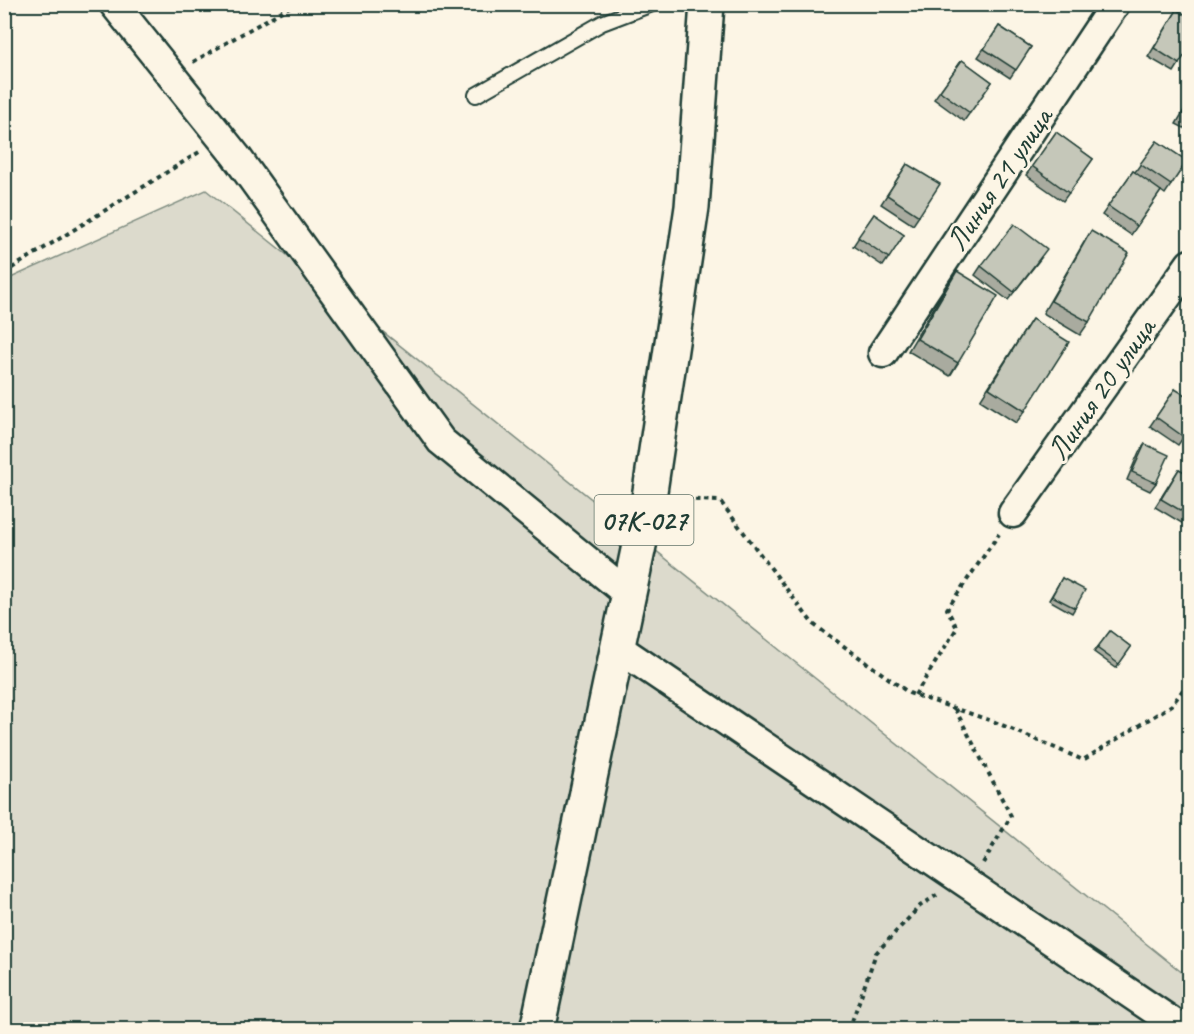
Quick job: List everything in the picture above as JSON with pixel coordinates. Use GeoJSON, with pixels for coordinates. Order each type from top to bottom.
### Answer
{"type":"FeatureCollection","features":[{"type":"Feature","properties":{"kind":"main road","name":"07К-027"},"geometry":{"type":"LineString","coordinates":[[537,1029],[649,498],[692,207],[707,4]]}},
{"type":"Feature","properties":{"kind":"street"},"geometry":{"type":"LineString","coordinates":[[114,4],[222,138],[441,441],[628,594]]}},
{"type":"Feature","properties":{"kind":"street","name":"Линия 21 улица"},"geometry":{"type":"LineString","coordinates":[[883,353],[1115,4]]}},
{"type":"Feature","properties":{"kind":"street","name":"Линия 20 улица"},"geometry":{"type":"LineString","coordinates":[[1013,513],[1190,264]]}},
{"type":"Feature","properties":{"kind":"street"},"geometry":{"type":"LineString","coordinates":[[618,647],[1184,1029]]}},
{"type":"Feature","properties":{"kind":"lane"},"geometry":{"type":"LineString","coordinates":[[476,95],[602,23],[652,4]]}},
{"type":"Feature","properties":{"kind":"path"},"geometry":{"type":"LineString","coordinates":[[171,75],[294,4]]}},
{"type":"Feature","properties":{"kind":"path"},"geometry":{"type":"LineString","coordinates":[[4,273],[222,138]]}},
{"type":"Feature","properties":{"kind":"path"},"geometry":{"type":"LineString","coordinates":[[649,498],[720,501],[813,624],[909,693],[995,723],[1083,760],[1172,705],[1190,680]]}},
{"type":"Feature","properties":{"kind":"path"},"geometry":{"type":"LineString","coordinates":[[915,695],[957,628],[947,609],[1013,513]]}},
{"type":"Feature","properties":{"kind":"shaded area"},"geometry":{"type":"Polygon","coordinates":[[[206,190],[1189,978],[1189,1029],[5,1029],[4,281],[206,190]]]}},
{"type":"Feature","properties":{"kind":"building"},"geometry":{"type":"Polygon","coordinates":[[[1177,10],[1190,17],[1190,47],[1179,64],[1154,48],[1177,10]]]}},
{"type":"Feature","properties":{"kind":"building"},"geometry":{"type":"Polygon","coordinates":[[[999,26],[1031,47],[1016,70],[984,49],[999,26]]]}},
{"type":"Feature","properties":{"kind":"building"},"geometry":{"type":"Polygon","coordinates":[[[962,60],[992,82],[970,113],[940,91],[962,60]]]}},
{"type":"Feature","properties":{"kind":"building"},"geometry":{"type":"Polygon","coordinates":[[[1190,103],[1190,114],[1185,111],[1190,103]]]}},
{"type":"Feature","properties":{"kind":"building"},"geometry":{"type":"Polygon","coordinates":[[[1056,132],[1093,159],[1069,193],[1032,166],[1056,132]]]}},
{"type":"Feature","properties":{"kind":"building"},"geometry":{"type":"Polygon","coordinates":[[[1157,141],[1187,161],[1171,185],[1140,164],[1157,141]]]}},
{"type":"Feature","properties":{"kind":"building"},"geometry":{"type":"Polygon","coordinates":[[[907,164],[940,184],[919,216],[887,195],[907,164]]]}},
{"type":"Feature","properties":{"kind":"building"},"geometry":{"type":"Polygon","coordinates":[[[1133,171],[1161,191],[1137,226],[1108,206],[1133,171]]]}},
{"type":"Feature","properties":{"kind":"building"},"geometry":{"type":"Polygon","coordinates":[[[874,214],[904,235],[889,258],[858,237],[874,214]]]}},
{"type":"Feature","properties":{"kind":"building"},"geometry":{"type":"Polygon","coordinates":[[[1014,224],[1047,249],[1014,292],[981,266],[1014,224]]]}},
{"type":"Feature","properties":{"kind":"building"},"geometry":{"type":"Polygon","coordinates":[[[1091,231],[1129,253],[1089,322],[1051,301],[1091,231]]]}},
{"type":"Feature","properties":{"kind":"building"},"geometry":{"type":"Polygon","coordinates":[[[957,271],[998,296],[958,363],[917,339],[957,271]]]}},
{"type":"Feature","properties":{"kind":"building"},"geometry":{"type":"Polygon","coordinates":[[[1032,319],[1069,342],[1025,411],[989,388],[1032,319]]]}},
{"type":"Feature","properties":{"kind":"building"},"geometry":{"type":"Polygon","coordinates":[[[1175,389],[1190,398],[1190,428],[1184,437],[1156,417],[1175,389]]]}},
{"type":"Feature","properties":{"kind":"building"},"geometry":{"type":"Polygon","coordinates":[[[1145,444],[1169,455],[1156,483],[1132,472],[1145,444]]]}},
{"type":"Feature","properties":{"kind":"building"},"geometry":{"type":"Polygon","coordinates":[[[1179,469],[1190,475],[1190,516],[1161,499],[1179,469]]]}},
{"type":"Feature","properties":{"kind":"building"},"geometry":{"type":"Polygon","coordinates":[[[1062,578],[1085,590],[1075,608],[1052,596],[1062,578]]]}},
{"type":"Feature","properties":{"kind":"building"},"geometry":{"type":"Polygon","coordinates":[[[1110,631],[1131,647],[1119,664],[1097,648],[1110,631]]]}}]}
